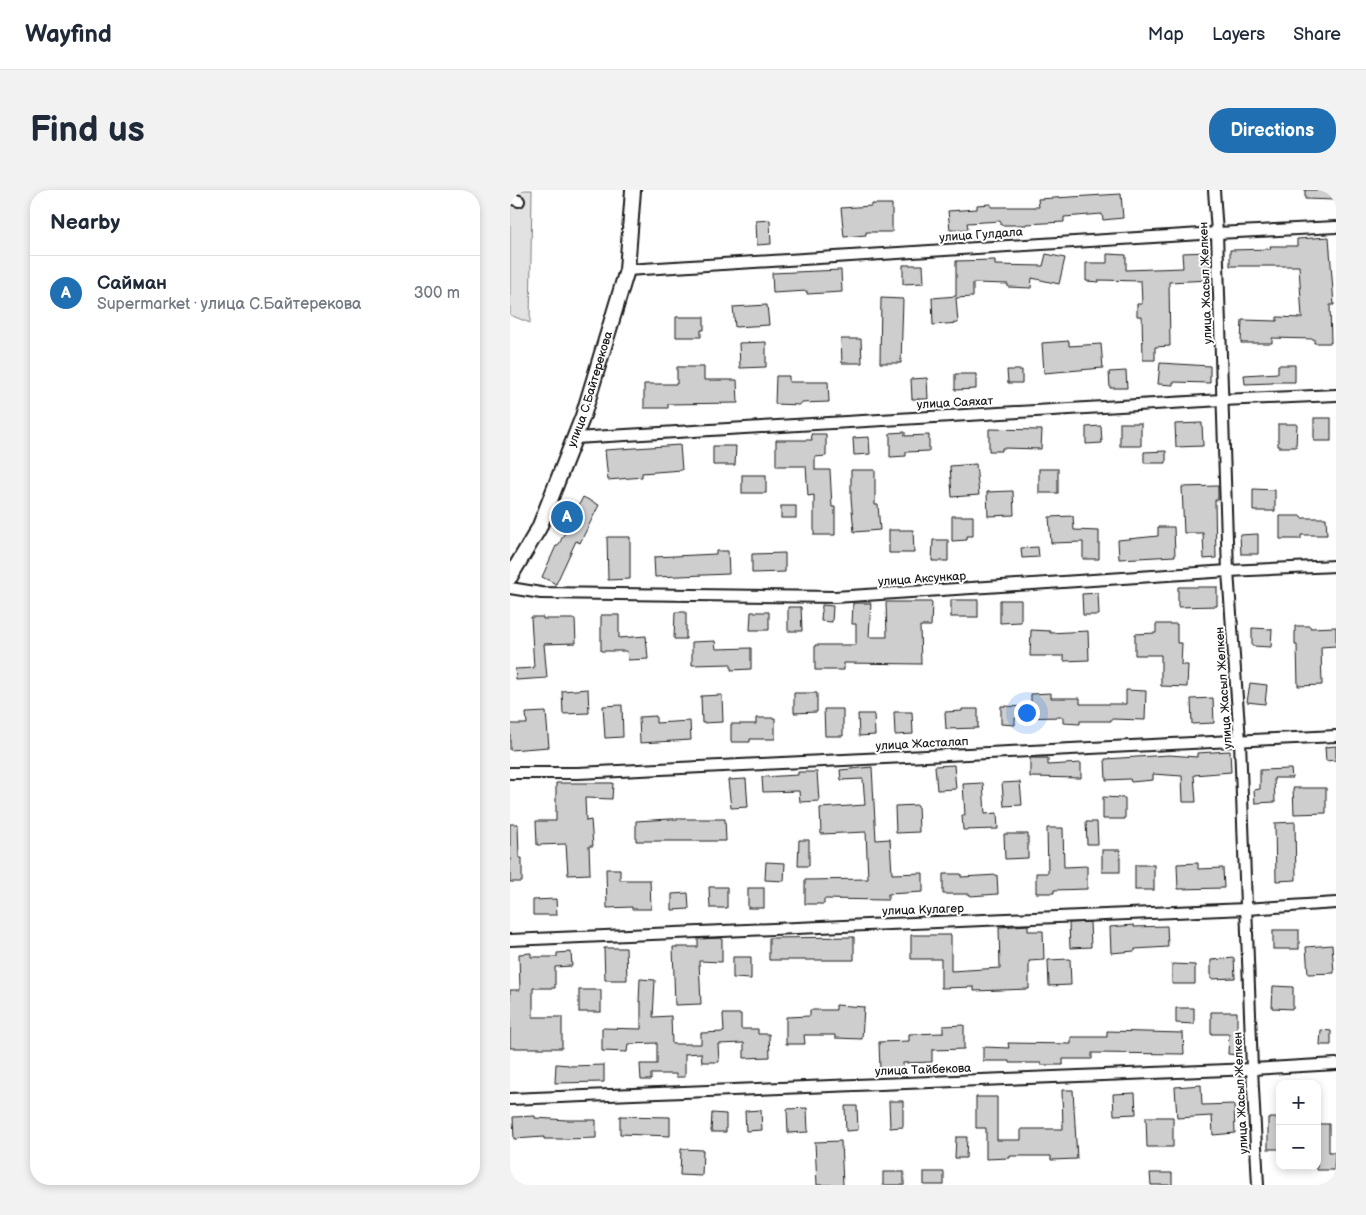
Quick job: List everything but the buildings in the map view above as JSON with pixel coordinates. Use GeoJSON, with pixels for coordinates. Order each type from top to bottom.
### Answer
{"type":"FeatureCollection","features":[{"type":"Feature","properties":{"kind":"main road","name":"улица С.Байтерекова"},"geometry":{"type":"LineString","coordinates":[[510,577],[539,528],[583,416],[627,270],[633,190]]}},
{"type":"Feature","properties":{"kind":"street","name":"улица Жасыл Желкен"},"geometry":{"type":"LineString","coordinates":[[1214,190],[1228,571],[1240,741],[1258,1185]]}},
{"type":"Feature","properties":{"kind":"street","name":"улица Гулдала"},"geometry":{"type":"LineString","coordinates":[[627,270],[1336,227]]}},
{"type":"Feature","properties":{"kind":"street","name":"улица Саяхат"},"geometry":{"type":"LineString","coordinates":[[575,438],[1336,395]]}},
{"type":"Feature","properties":{"kind":"street","name":"улица Аксункар"},"geometry":{"type":"LineString","coordinates":[[510,588],[541,594],[836,597],[1228,571],[1336,566]]}},
{"type":"Feature","properties":{"kind":"street","name":"улица Жасталап"},"geometry":{"type":"LineString","coordinates":[[510,773],[578,773],[1336,736]]}},
{"type":"Feature","properties":{"kind":"street","name":"улица Кулагер"},"geometry":{"type":"LineString","coordinates":[[510,940],[1246,909],[1336,903]]}},
{"type":"Feature","properties":{"kind":"street","name":"улица Тайбекова"},"geometry":{"type":"LineString","coordinates":[[510,1099],[1336,1064]]}},
{"type":"Feature","properties":{"kind":"shaded area"},"geometry":{"type":"Polygon","coordinates":[[[510,190],[532,190],[530,323],[510,315],[510,190]]]}},
{"type":"Feature","properties":{"kind":"place","name":"Сайман"},"geometry":{"type":"Point","coordinates":[567,517]}}]}
